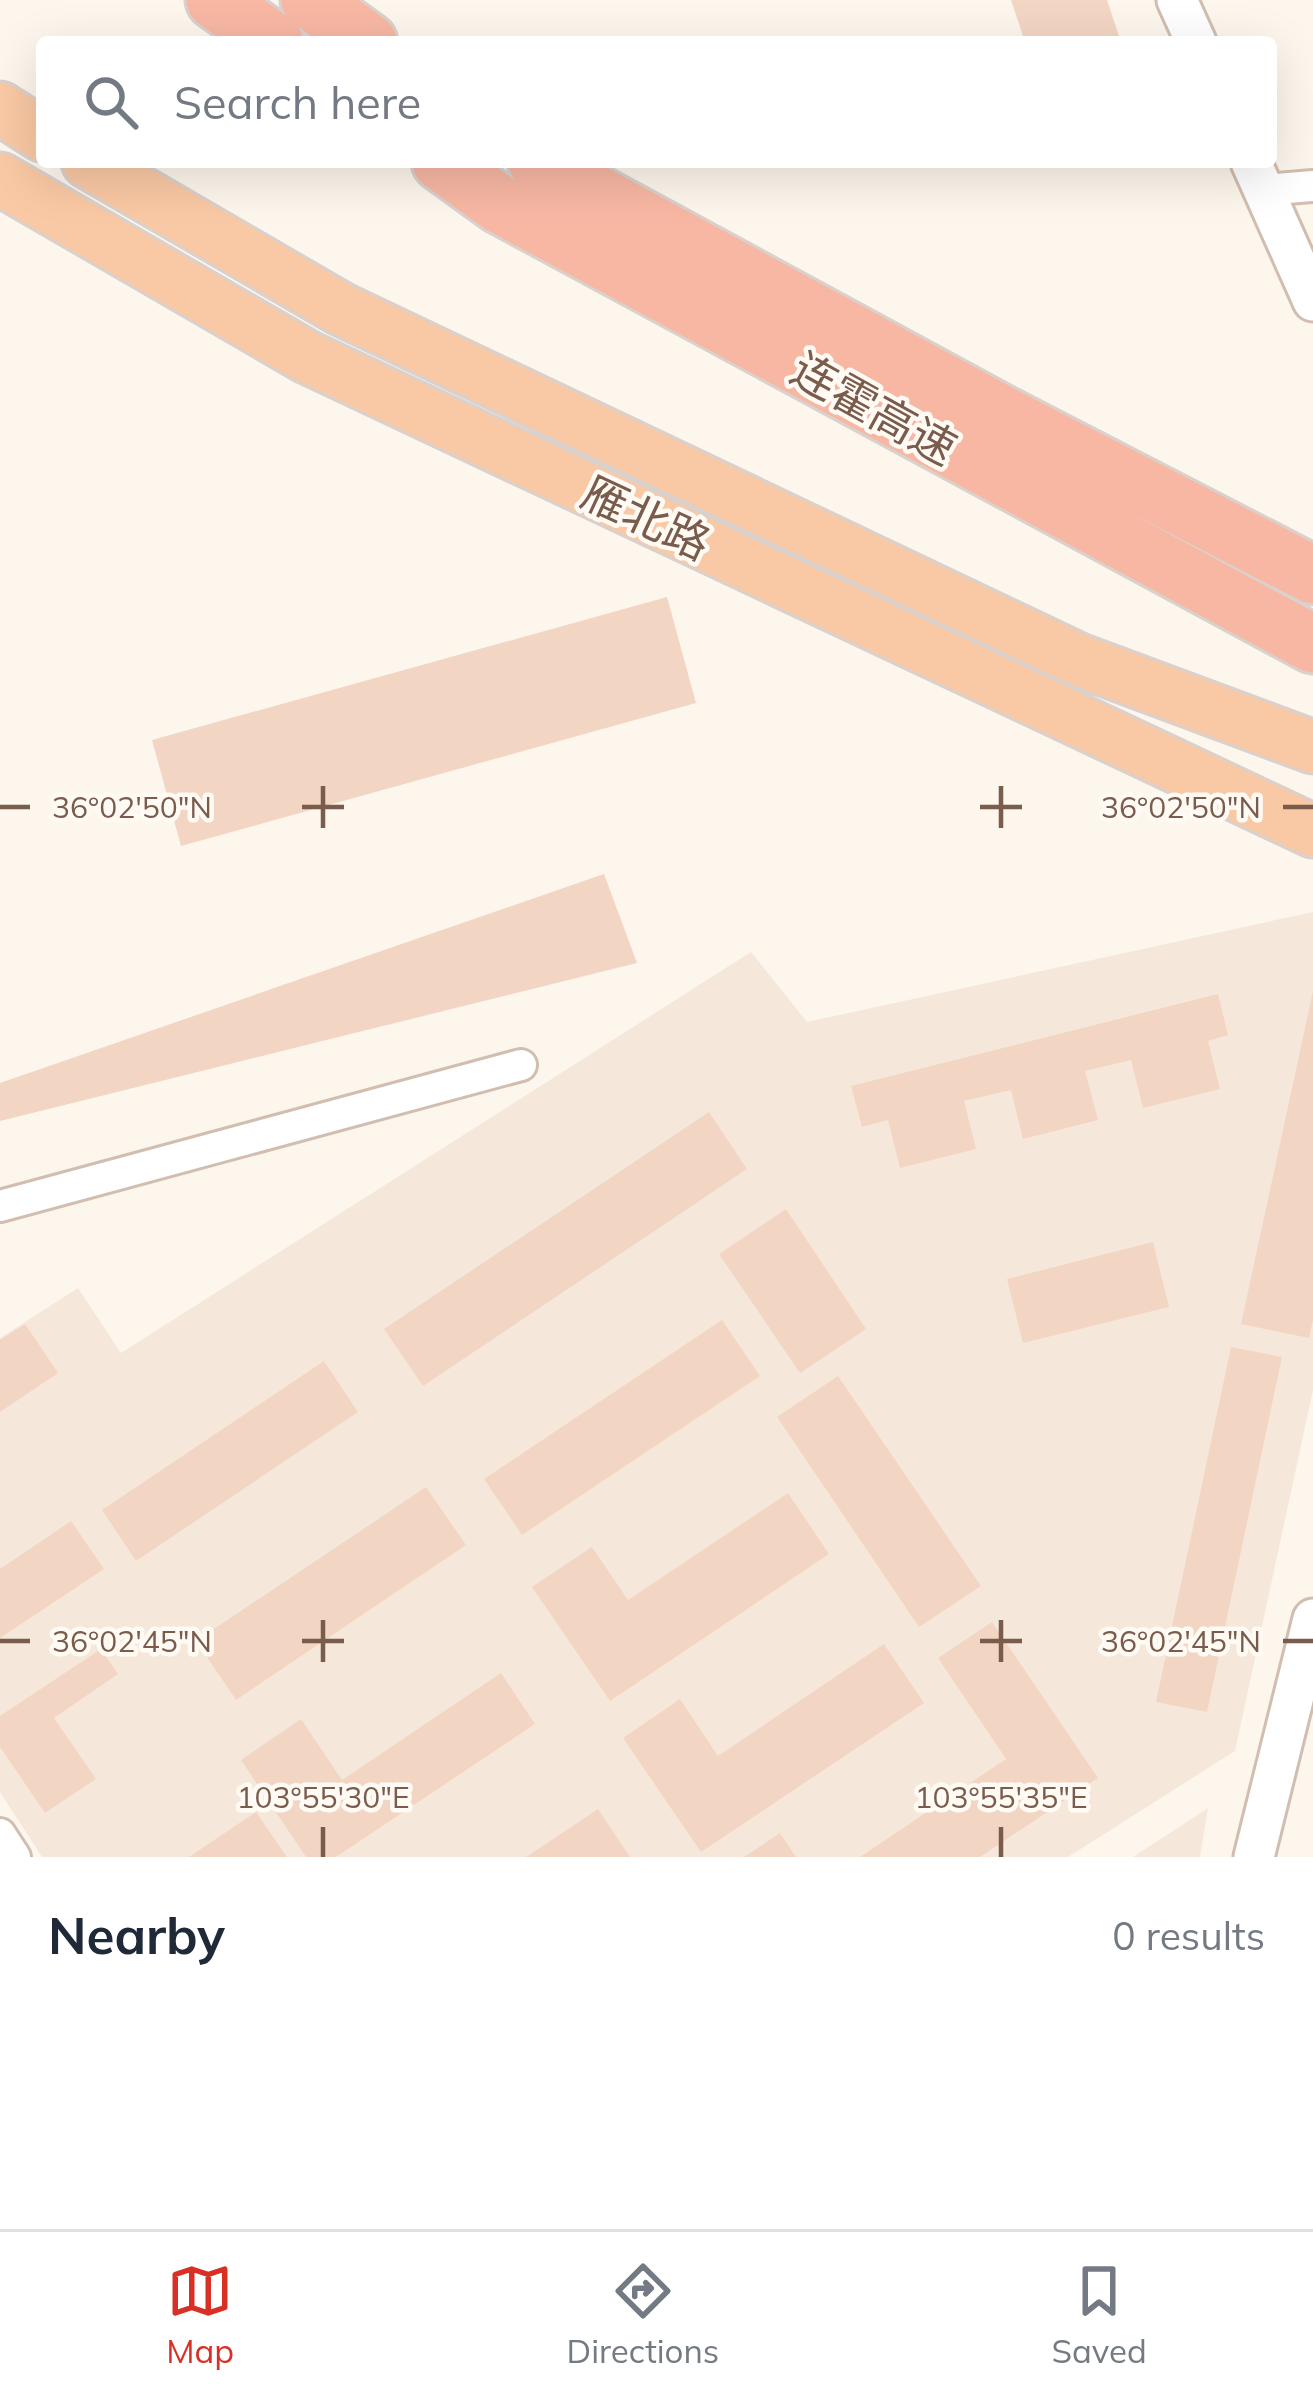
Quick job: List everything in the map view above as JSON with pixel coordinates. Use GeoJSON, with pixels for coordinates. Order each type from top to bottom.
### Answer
{"type":"FeatureCollection","features":[{"type":"Feature","properties":{"kind":"highway"},"geometry":{"type":"LineString","coordinates":[[215,0],[266,36]]}},
{"type":"Feature","properties":{"kind":"highway"},"geometry":{"type":"LineString","coordinates":[[310,0],[360,36]]}},
{"type":"Feature","properties":{"kind":"highway"},"geometry":{"type":"LineString","coordinates":[[0,108],[36,131]]}},
{"type":"Feature","properties":{"kind":"highway","name":"雁北路"},"geometry":{"type":"LineString","coordinates":[[98,168],[362,320],[1079,660],[1313,747]]}},
{"type":"Feature","properties":{"kind":"highway","name":"连霍高速"},"geometry":{"type":"LineString","coordinates":[[450,168],[520,215],[1313,644]]}},
{"type":"Feature","properties":{"kind":"highway","name":"连霍高速"},"geometry":{"type":"LineString","coordinates":[[548,168],[1005,416],[1313,575]]}},
{"type":"Feature","properties":{"kind":"highway","name":"雁北路"},"geometry":{"type":"LineString","coordinates":[[0,179],[307,357],[1310,829]]}},
{"type":"Feature","properties":{"kind":"street"},"geometry":{"type":"LineString","coordinates":[[1177,0],[1193,36]]}},
{"type":"Feature","properties":{"kind":"street"},"geometry":{"type":"LineString","coordinates":[[1257,176],[1313,186]]}},
{"type":"Feature","properties":{"kind":"street"},"geometry":{"type":"LineString","coordinates":[[1257,176],[1313,301]]}},
{"type":"Feature","properties":{"kind":"street"},"geometry":{"type":"LineString","coordinates":[[0,1206],[521,1065]]}},
{"type":"Feature","properties":{"kind":"street"},"geometry":{"type":"LineString","coordinates":[[1254,1857],[1313,1618]]}},
{"type":"Feature","properties":{"kind":"street"},"geometry":{"type":"LineString","coordinates":[[0,1834],[15,1857]]}},
{"type":"Feature","properties":{"kind":"shaded area"},"geometry":{"type":"Polygon","coordinates":[[[1313,912],[1313,1390],[1235,1751],[1068,1857],[42,1857],[0,1792],[0,1338],[78,1288],[121,1353],[751,952],[807,1022],[1313,912]]]}},
{"type":"Feature","properties":{"kind":"shaded area"},"geometry":{"type":"Polygon","coordinates":[[[1208,1808],[1200,1857],[1133,1857],[1208,1808]]]}},
{"type":"Feature","properties":{"kind":"building"},"geometry":{"type":"Polygon","coordinates":[[[1011,0],[1107,0],[1119,36],[1023,36],[1011,0]]]}},
{"type":"Feature","properties":{"kind":"building"},"geometry":{"type":"Polygon","coordinates":[[[667,597],[696,703],[181,846],[152,740],[667,597]]]}},
{"type":"Feature","properties":{"kind":"building"},"geometry":{"type":"Polygon","coordinates":[[[604,874],[637,963],[0,1121],[0,1083],[604,874]]]}},
{"type":"Feature","properties":{"kind":"building"},"geometry":{"type":"Polygon","coordinates":[[[1313,991],[1313,1320],[1309,1338],[1241,1324],[1313,991]]]}},
{"type":"Feature","properties":{"kind":"building"},"geometry":{"type":"Polygon","coordinates":[[[1218,994],[1228,1035],[1208,1041],[1220,1089],[1143,1108],[1131,1060],[1085,1071],[1098,1120],[1023,1139],[1011,1090],[964,1101],[976,1149],[900,1168],[888,1120],[862,1127],[851,1086],[1218,994]]]}},
{"type":"Feature","properties":{"kind":"building"},"geometry":{"type":"Polygon","coordinates":[[[709,1112],[747,1169],[423,1386],[384,1329],[709,1112]]]}},
{"type":"Feature","properties":{"kind":"building"},"geometry":{"type":"Polygon","coordinates":[[[786,1209],[866,1329],[800,1373],[719,1254],[786,1209]]]}},
{"type":"Feature","properties":{"kind":"building"},"geometry":{"type":"Polygon","coordinates":[[[1153,1242],[1169,1307],[1023,1343],[1007,1279],[1153,1242]]]}},
{"type":"Feature","properties":{"kind":"building"},"geometry":{"type":"Polygon","coordinates":[[[722,1320],[760,1376],[522,1535],[484,1479],[722,1320]]]}},
{"type":"Feature","properties":{"kind":"building"},"geometry":{"type":"Polygon","coordinates":[[[25,1324],[58,1373],[0,1412],[0,1340],[25,1324]]]}},
{"type":"Feature","properties":{"kind":"building"},"geometry":{"type":"Polygon","coordinates":[[[1231,1347],[1282,1357],[1207,1712],[1156,1702],[1231,1347]]]}},
{"type":"Feature","properties":{"kind":"building"},"geometry":{"type":"Polygon","coordinates":[[[324,1361],[358,1412],[136,1561],[102,1510],[324,1361]]]}},
{"type":"Feature","properties":{"kind":"building"},"geometry":{"type":"Polygon","coordinates":[[[838,1376],[981,1586],[919,1627],[777,1417],[838,1376]]]}},
{"type":"Feature","properties":{"kind":"building"},"geometry":{"type":"Polygon","coordinates":[[[426,1487],[466,1545],[236,1700],[196,1641],[426,1487]]]}},
{"type":"Feature","properties":{"kind":"building"},"geometry":{"type":"Polygon","coordinates":[[[788,1493],[829,1554],[610,1701],[532,1587],[592,1547],[628,1600],[788,1493]]]}},
{"type":"Feature","properties":{"kind":"building"},"geometry":{"type":"Polygon","coordinates":[[[71,1521],[104,1569],[0,1638],[0,1569],[71,1521]]]}},
{"type":"Feature","properties":{"kind":"building"},"geometry":{"type":"Polygon","coordinates":[[[992,1622],[1098,1778],[980,1857],[860,1857],[1006,1759],[938,1658],[992,1622]]]}},
{"type":"Feature","properties":{"kind":"building"},"geometry":{"type":"Polygon","coordinates":[[[884,1644],[924,1703],[701,1852],[623,1738],[680,1699],[718,1756],[884,1644]]]}},
{"type":"Feature","properties":{"kind":"building"},"geometry":{"type":"Polygon","coordinates":[[[101,1649],[118,1674],[54,1718],[96,1779],[45,1813],[0,1747],[0,1716],[101,1649]]]}},
{"type":"Feature","properties":{"kind":"building"},"geometry":{"type":"Polygon","coordinates":[[[501,1673],[535,1724],[336,1857],[306,1857],[241,1760],[301,1719],[342,1780],[501,1673]]]}},
{"type":"Feature","properties":{"kind":"building"},"geometry":{"type":"Polygon","coordinates":[[[598,1809],[630,1857],[526,1857],[598,1809]]]}},
{"type":"Feature","properties":{"kind":"building"},"geometry":{"type":"Polygon","coordinates":[[[256,1812],[287,1857],[189,1857],[256,1812]]]}},
{"type":"Feature","properties":{"kind":"building"},"geometry":{"type":"Polygon","coordinates":[[[780,1833],[796,1857],[744,1857],[780,1833]]]}}]}
